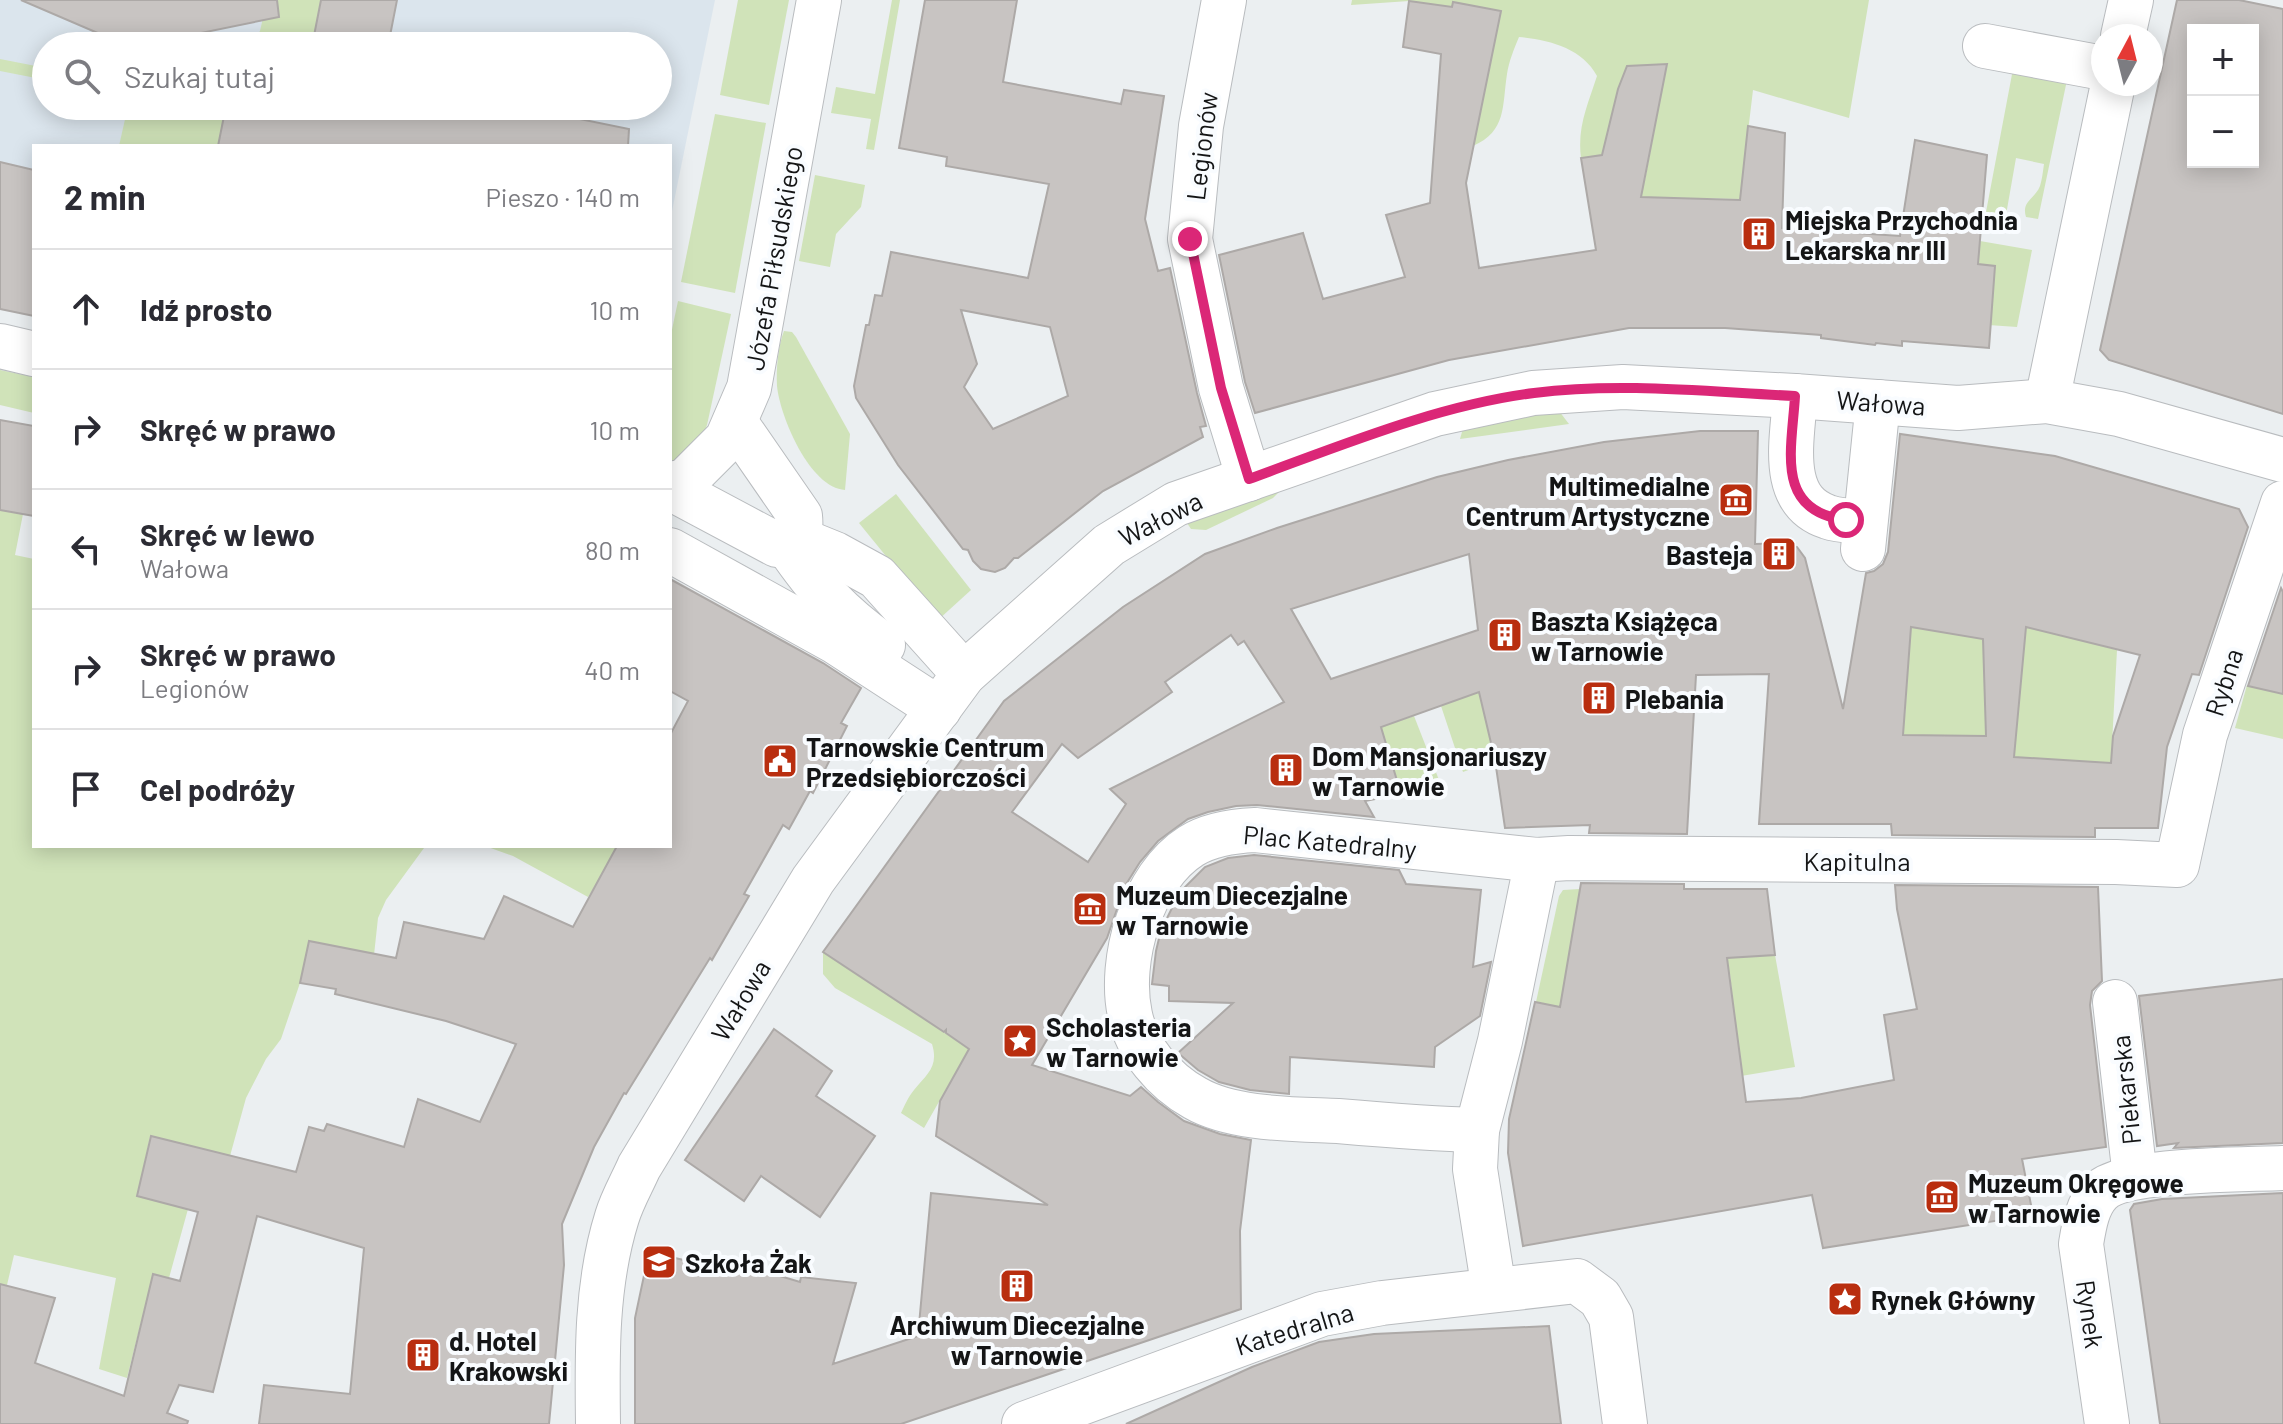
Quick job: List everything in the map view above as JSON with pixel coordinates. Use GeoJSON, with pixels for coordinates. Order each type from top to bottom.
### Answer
{"type":"FeatureCollection","features":[{"type":"Feature","properties":{"kind":"street","name":"Józefa Piłsudskiego"},"geometry":{"type":"LineString","coordinates":[[672,485],[685,481],[727,439],[749,388],[819,0]]}},
{"type":"Feature","properties":{"kind":"street","name":"Legionów"},"geometry":{"type":"LineString","coordinates":[[1224,0],[1201,126],[1190,239],[1221,388],[1249,479]]}},
{"type":"Feature","properties":{"kind":"street"},"geometry":{"type":"LineString","coordinates":[[2126,24],[2131,0]]}},
{"type":"Feature","properties":{"kind":"street"},"geometry":{"type":"LineString","coordinates":[[1985,46],[2091,66]]}},
{"type":"Feature","properties":{"kind":"street"},"geometry":{"type":"LineString","coordinates":[[2047,401],[2111,96]]}},
{"type":"Feature","properties":{"kind":"street"},"geometry":{"type":"LineString","coordinates":[[0,346],[32,354]]}},
{"type":"Feature","properties":{"kind":"street","name":"Wałowa"},"geometry":{"type":"LineString","coordinates":[[598,1424],[599,1307],[606,1258],[617,1215],[639,1167],[813,880],[950,692],[1109,545],[1176,504],[1435,414],[1533,393],[1623,387],[1973,408],[2047,401],[2119,414],[2283,460]]}},
{"type":"Feature","properties":{"kind":"street"},"geometry":{"type":"LineString","coordinates":[[1795,396],[1792,482],[1801,500],[1813,511],[1864,536],[1878,402]]}},
{"type":"Feature","properties":{"kind":"street"},"geometry":{"type":"LineString","coordinates":[[735,422],[800,516],[802,531],[793,542]]}},
{"type":"Feature","properties":{"kind":"street"},"geometry":{"type":"LineString","coordinates":[[672,487],[777,545],[793,542],[835,554],[877,577],[950,692]]}},
{"type":"Feature","properties":{"kind":"street","name":"Rybna"},"geometry":{"type":"LineString","coordinates":[[2177,865],[2205,735],[2283,503]]}},
{"type":"Feature","properties":{"kind":"street"},"geometry":{"type":"LineString","coordinates":[[672,551],[836,642],[950,692]]}},
{"type":"Feature","properties":{"kind":"street","name":"Plac Katedralny"},"geometry":{"type":"LineString","coordinates":[[1477,1130],[1262,1117],[1196,1100],[1152,1062],[1141,1043],[1130,1016],[1128,962],[1138,919],[1151,891],[1190,846],[1233,831],[1255,830],[1537,860]]}},
{"type":"Feature","properties":{"kind":"street"},"geometry":{"type":"LineString","coordinates":[[1494,1290],[1475,1169],[1477,1130],[1500,1041],[1537,860]]}},
{"type":"Feature","properties":{"kind":"street","name":"Kapitulna"},"geometry":{"type":"LineString","coordinates":[[1537,860],[2101,862],[2177,865]]}},
{"type":"Feature","properties":{"kind":"street","name":"Piekarska"},"geometry":{"type":"LineString","coordinates":[[2115,1002],[2135,1177]]}},
{"type":"Feature","properties":{"kind":"street"},"geometry":{"type":"LineString","coordinates":[[2135,1177],[2283,1168]]}},
{"type":"Feature","properties":{"kind":"street","name":"Rynek"},"geometry":{"type":"LineString","coordinates":[[2107,1424],[2081,1244],[2084,1223],[2099,1193],[2110,1185],[2135,1177]]}},
{"type":"Feature","properties":{"kind":"street","name":"Katedralna"},"geometry":{"type":"LineString","coordinates":[[1034,1422],[1322,1314],[1382,1303],[1577,1281],[1600,1298],[1611,1317],[1625,1424]]}},
{"type":"Feature","properties":{"kind":"shaded area"},"geometry":{"type":"Polygon","coordinates":[[[0,0],[715,0],[672,211],[672,144],[32,144],[32,316],[0,309],[0,0]]]}},
{"type":"Feature","properties":{"kind":"green space"},"geometry":{"type":"Polygon","coordinates":[[[267,0],[321,0],[315,32],[260,31],[267,0]]]}},
{"type":"Feature","properties":{"kind":"green space"},"geometry":{"type":"Polygon","coordinates":[[[738,0],[789,0],[769,105],[720,95],[738,0]]]}},
{"type":"Feature","properties":{"kind":"green space"},"geometry":{"type":"Polygon","coordinates":[[[892,0],[900,0],[874,150],[866,149],[871,119],[831,113],[836,87],[875,94],[892,0]]]}},
{"type":"Feature","properties":{"kind":"green space"},"geometry":{"type":"Polygon","coordinates":[[[1352,0],[1869,0],[1849,118],[1753,90],[1740,199],[1625,197],[1645,180],[1667,64],[1618,90],[1602,155],[1581,158],[1582,126],[1597,76],[1591,66],[1564,47],[1519,37],[1509,64],[1501,116],[1492,133],[1473,146],[1501,11],[1453,2],[1452,7],[1409,1],[1351,5],[1352,0]]]}},
{"type":"Feature","properties":{"kind":"green space"},"geometry":{"type":"Polygon","coordinates":[[[0,59],[32,65],[32,77],[0,71],[0,59]]]}},
{"type":"Feature","properties":{"kind":"green space"},"geometry":{"type":"Polygon","coordinates":[[[2013,69],[2067,80],[2038,219],[2026,217],[2025,207],[2040,186],[2044,164],[2016,158],[2006,215],[1986,212],[2013,69]]]}},
{"type":"Feature","properties":{"kind":"green space"},"geometry":{"type":"Polygon","coordinates":[[[715,114],[766,123],[735,293],[681,282],[715,114]]]}},
{"type":"Feature","properties":{"kind":"green space"},"geometry":{"type":"Polygon","coordinates":[[[125,120],[223,120],[218,144],[119,144],[125,120]]]}},
{"type":"Feature","properties":{"kind":"green space"},"geometry":{"type":"Polygon","coordinates":[[[815,175],[865,185],[861,207],[836,234],[830,267],[799,261],[815,175]]]}},
{"type":"Feature","properties":{"kind":"green space"},"geometry":{"type":"Polygon","coordinates":[[[1980,241],[2032,250],[2017,327],[1974,324],[1993,297],[1995,266],[1978,264],[1980,241]]]}},
{"type":"Feature","properties":{"kind":"green space"},"geometry":{"type":"Polygon","coordinates":[[[678,301],[731,314],[707,425],[698,447],[672,466],[672,330],[678,301]]]}},
{"type":"Feature","properties":{"kind":"green space"},"geometry":{"type":"Polygon","coordinates":[[[784,331],[792,332],[796,337],[850,434],[845,490],[832,486],[809,464],[784,415],[777,386],[777,365],[784,331]]]}},
{"type":"Feature","properties":{"kind":"green space"},"geometry":{"type":"Polygon","coordinates":[[[0,370],[32,377],[32,413],[0,405],[0,370]]]}},
{"type":"Feature","properties":{"kind":"green space"},"geometry":{"type":"Polygon","coordinates":[[[1559,411],[1569,424],[1460,439],[1464,425],[1559,411]]]}},
{"type":"Feature","properties":{"kind":"green space"},"geometry":{"type":"Polygon","coordinates":[[[1282,489],[1273,498],[1206,530],[1191,529],[1187,523],[1282,489]]]}},
{"type":"Feature","properties":{"kind":"green space"},"geometry":{"type":"Polygon","coordinates":[[[896,494],[971,590],[938,620],[859,523],[896,494]]]}},
{"type":"Feature","properties":{"kind":"green space"},"geometry":{"type":"Polygon","coordinates":[[[0,510],[23,514],[15,555],[32,559],[32,848],[424,848],[386,900],[378,918],[374,955],[309,941],[300,983],[281,1039],[266,1059],[246,1098],[230,1156],[150,1137],[137,1196],[188,1209],[169,1278],[153,1274],[127,1378],[99,1369],[116,1278],[14,1255],[7,1285],[0,1284],[0,510]]]}},
{"type":"Feature","properties":{"kind":"green space"},"geometry":{"type":"Polygon","coordinates":[[[2023,625],[2094,637],[2094,644],[2117,650],[2111,763],[2014,757],[2023,625]]]}},
{"type":"Feature","properties":{"kind":"green space"},"geometry":{"type":"Polygon","coordinates":[[[1911,627],[1983,639],[1986,736],[1883,735],[1905,716],[1911,627]]]}},
{"type":"Feature","properties":{"kind":"green space"},"geometry":{"type":"Polygon","coordinates":[[[2247,685],[2283,693],[2283,739],[2235,728],[2247,685]]]}},
{"type":"Feature","properties":{"kind":"green space"},"geometry":{"type":"Polygon","coordinates":[[[1479,692],[1495,760],[1463,772],[1441,706],[1479,692]]]}},
{"type":"Feature","properties":{"kind":"green space"},"geometry":{"type":"Polygon","coordinates":[[[1414,716],[1439,780],[1401,794],[1381,727],[1414,716]]]}},
{"type":"Feature","properties":{"kind":"green space"},"geometry":{"type":"Polygon","coordinates":[[[491,848],[636,848],[595,886],[588,897],[513,856],[491,848]]]}},
{"type":"Feature","properties":{"kind":"green space"},"geometry":{"type":"Polygon","coordinates":[[[1580,889],[1560,1007],[1536,1002],[1559,896],[1563,890],[1580,889]]]}},
{"type":"Feature","properties":{"kind":"green space"},"geometry":{"type":"Polygon","coordinates":[[[823,952],[969,1049],[924,1128],[901,1113],[933,1064],[932,1044],[835,988],[823,974],[823,952]]]}},
{"type":"Feature","properties":{"kind":"green space"},"geometry":{"type":"Polygon","coordinates":[[[1775,955],[1795,1067],[1741,1076],[1730,974],[1711,959],[1775,955]]]}},
{"type":"Feature","properties":{"kind":"building"},"geometry":{"type":"Polygon","coordinates":[[[21,0],[277,0],[279,17],[206,32],[95,32],[21,0]]]}},
{"type":"Feature","properties":{"kind":"building"},"geometry":{"type":"Polygon","coordinates":[[[321,0],[397,0],[391,32],[315,32],[321,0]]]}},
{"type":"Feature","properties":{"kind":"building"},"geometry":{"type":"Polygon","coordinates":[[[925,0],[1017,0],[1003,82],[1121,104],[1124,90],[1164,96],[1145,219],[1158,271],[1170,268],[1206,426],[1200,427],[1203,437],[1103,491],[1005,568],[995,572],[981,569],[973,561],[968,550],[963,549],[898,465],[856,398],[854,386],[866,325],[869,325],[875,295],[882,296],[891,252],[1028,278],[1049,184],[946,166],[947,157],[899,148],[925,0]],[[961,310],[977,364],[964,387],[993,429],[1068,396],[1050,327],[961,310]]]}},
{"type":"Feature","properties":{"kind":"building"},"geometry":{"type":"Polygon","coordinates":[[[2177,0],[2239,0],[2283,9],[2283,414],[2109,360],[2100,350],[2156,96],[2163,96],[2163,64],[2177,0]]]}},
{"type":"Feature","properties":{"kind":"building"},"geometry":{"type":"Polygon","coordinates":[[[1409,1],[1452,7],[1453,2],[1501,11],[1466,183],[1479,268],[1596,250],[1581,158],[1602,155],[1618,89],[1627,66],[1667,64],[1641,197],[1740,200],[1748,126],[1785,133],[1782,228],[1900,236],[1915,140],[1987,155],[1978,264],[1995,266],[1989,348],[1902,341],[1902,346],[1875,345],[1821,338],[1821,335],[1725,328],[1629,328],[1449,360],[1255,413],[1245,382],[1219,255],[1303,233],[1323,299],[1405,277],[1386,215],[1430,203],[1441,54],[1403,47],[1409,1]]]}},
{"type":"Feature","properties":{"kind":"building"},"geometry":{"type":"Polygon","coordinates":[[[223,120],[585,120],[629,129],[628,144],[218,144],[223,120]]]}},
{"type":"Feature","properties":{"kind":"building"},"geometry":{"type":"Polygon","coordinates":[[[0,162],[32,170],[32,316],[0,309],[0,162]]]}},
{"type":"Feature","properties":{"kind":"building"},"geometry":{"type":"Polygon","coordinates":[[[0,420],[32,426],[32,516],[0,510],[0,420]]]}},
{"type":"Feature","properties":{"kind":"building"},"geometry":{"type":"Polygon","coordinates":[[[1700,431],[1758,431],[1755,544],[1785,543],[1797,547],[1805,558],[1843,709],[1866,573],[1883,564],[1888,552],[1900,434],[2055,456],[2239,509],[2248,527],[2199,675],[2192,674],[2167,747],[2158,828],[2095,828],[2095,837],[1892,835],[1891,824],[1759,824],[1769,674],[1696,675],[1687,834],[1589,833],[1590,825],[1505,828],[1495,760],[1479,692],[1381,727],[1401,794],[1365,801],[1374,817],[1257,805],[1236,806],[1188,819],[1158,841],[1125,886],[1107,938],[1032,1065],[1130,1096],[1141,1087],[1184,1121],[1220,1134],[1251,1140],[1240,1231],[1241,1309],[901,1424],[635,1424],[635,1318],[649,1252],[701,1264],[770,1273],[800,1282],[801,1277],[856,1283],[833,1364],[918,1336],[931,1193],[1048,1205],[936,1136],[940,1101],[969,1049],[946,1030],[944,1032],[823,952],[1004,701],[1123,607],[1205,554],[1437,477],[1604,442],[1700,431]],[[1469,554],[1291,609],[1331,679],[1478,630],[1469,554]],[[1911,627],[1903,735],[1986,736],[1983,639],[1911,627]],[[2026,627],[2014,757],[2111,763],[2113,736],[2140,655],[2026,627]],[[1231,635],[1165,682],[1172,692],[1078,758],[1062,744],[1012,812],[1088,862],[1126,804],[1110,789],[1284,702],[1244,641],[1238,645],[1231,635]]]}},
{"type":"Feature","properties":{"kind":"building"},"geometry":{"type":"Polygon","coordinates":[[[672,580],[823,663],[861,688],[841,723],[847,726],[813,793],[810,791],[789,829],[783,825],[744,894],[749,896],[712,960],[710,958],[624,1093],[594,1147],[562,1224],[564,1265],[549,1424],[259,1424],[264,1385],[350,1394],[364,1248],[257,1216],[213,1392],[179,1385],[167,1413],[188,1421],[187,1424],[0,1424],[0,1284],[55,1298],[35,1363],[124,1396],[153,1274],[180,1281],[198,1212],[137,1196],[151,1136],[296,1172],[309,1127],[324,1131],[327,1124],[404,1147],[418,1099],[480,1122],[516,1044],[446,1021],[335,994],[336,989],[300,983],[309,941],[396,958],[404,922],[484,939],[504,896],[573,927],[616,848],[672,848],[672,731],[688,701],[672,692],[672,580]]]}},
{"type":"Feature","properties":{"kind":"building"},"geometry":{"type":"Polygon","coordinates":[[[2281,588],[2283,592],[2283,694],[2248,686],[2281,588]]]}},
{"type":"Feature","properties":{"kind":"building"},"geometry":{"type":"Polygon","coordinates":[[[1254,855],[1399,870],[1406,884],[1481,890],[1473,967],[1491,962],[1480,1016],[1435,1047],[1434,1067],[1290,1057],[1289,1094],[1250,1090],[1219,1082],[1178,1053],[1233,1003],[1169,1001],[1169,986],[1152,984],[1161,930],[1180,892],[1205,867],[1228,858],[1254,855]]]}},
{"type":"Feature","properties":{"kind":"building"},"geometry":{"type":"Polygon","coordinates":[[[1581,883],[1684,884],[1684,889],[1767,889],[1775,955],[1727,958],[1746,1102],[1801,1098],[1894,1080],[1884,1015],[1917,1009],[1895,885],[2098,887],[2102,981],[2092,991],[2090,1005],[2106,1147],[2022,1159],[2033,1215],[1823,1248],[1812,1195],[1523,1246],[1508,1153],[1509,1119],[1535,1002],[1560,1007],[1581,883]]]}},
{"type":"Feature","properties":{"kind":"building"},"geometry":{"type":"Polygon","coordinates":[[[2283,979],[2283,1143],[2174,1148],[2178,1143],[2157,1146],[2139,996],[2283,979]]]}},
{"type":"Feature","properties":{"kind":"building"},"geometry":{"type":"Polygon","coordinates":[[[774,1029],[832,1071],[816,1096],[875,1136],[820,1217],[761,1176],[744,1201],[685,1160],[774,1029]]]}},
{"type":"Feature","properties":{"kind":"building"},"geometry":{"type":"Polygon","coordinates":[[[2283,1193],[2283,1424],[2160,1424],[2130,1210],[2134,1204],[2162,1199],[2283,1193]]]}},
{"type":"Feature","properties":{"kind":"building"},"geometry":{"type":"Polygon","coordinates":[[[1549,1326],[1561,1424],[1126,1424],[1252,1367],[1319,1342],[1374,1334],[1549,1326]]]}},
{"type":"Feature","properties":{"kind":"place","name":"Miejska Przychodnia Lekarska nr III"},"geometry":{"type":"Point","coordinates":[1759,234]}},
{"type":"Feature","properties":{"kind":"place","name":"Multimedialne Centrum Artystyczne"},"geometry":{"type":"Point","coordinates":[1736,500]}},
{"type":"Feature","properties":{"kind":"place","name":"Basteja"},"geometry":{"type":"Point","coordinates":[1779,554]}},
{"type":"Feature","properties":{"kind":"place","name":"Baszta Książęca w Tarnowie"},"geometry":{"type":"Point","coordinates":[1505,635]}},
{"type":"Feature","properties":{"kind":"place","name":"Plebania"},"geometry":{"type":"Point","coordinates":[1599,698]}},
{"type":"Feature","properties":{"kind":"place","name":"Tarnowskie Centrum Przedsiębiorczości"},"geometry":{"type":"Point","coordinates":[780,761]}},
{"type":"Feature","properties":{"kind":"place","name":"Dom Mansjonariuszy w Tarnowie"},"geometry":{"type":"Point","coordinates":[1286,770]}},
{"type":"Feature","properties":{"kind":"place","name":"Muzeum Diecezjalne w Tarnowie"},"geometry":{"type":"Point","coordinates":[1090,909]}},
{"type":"Feature","properties":{"kind":"place","name":"Scholasteria w Tarnowie"},"geometry":{"type":"Point","coordinates":[1020,1041]}},
{"type":"Feature","properties":{"kind":"place","name":"Muzeum Okręgowe w Tarnowie"},"geometry":{"type":"Point","coordinates":[1942,1197]}},
{"type":"Feature","properties":{"kind":"place","name":"Szkoła Żak"},"geometry":{"type":"Point","coordinates":[659,1262]}},
{"type":"Feature","properties":{"kind":"place","name":"Archiwum Diecezjalne w Tarnowie"},"geometry":{"type":"Point","coordinates":[1017,1286]}},
{"type":"Feature","properties":{"kind":"place","name":"Rynek Główny"},"geometry":{"type":"Point","coordinates":[1845,1299]}},
{"type":"Feature","properties":{"kind":"place","name":"d. Hotel Krakowski"},"geometry":{"type":"Point","coordinates":[423,1355]}},
{"type":"Feature","properties":{"kind":"route"},"geometry":{"type":"LineString","coordinates":[[1190,239],[1221,388],[1249,479],[1435,414],[1533,393],[1623,387],[1795,396],[1792,482],[1801,500],[1813,511],[1846,520]]}}]}
